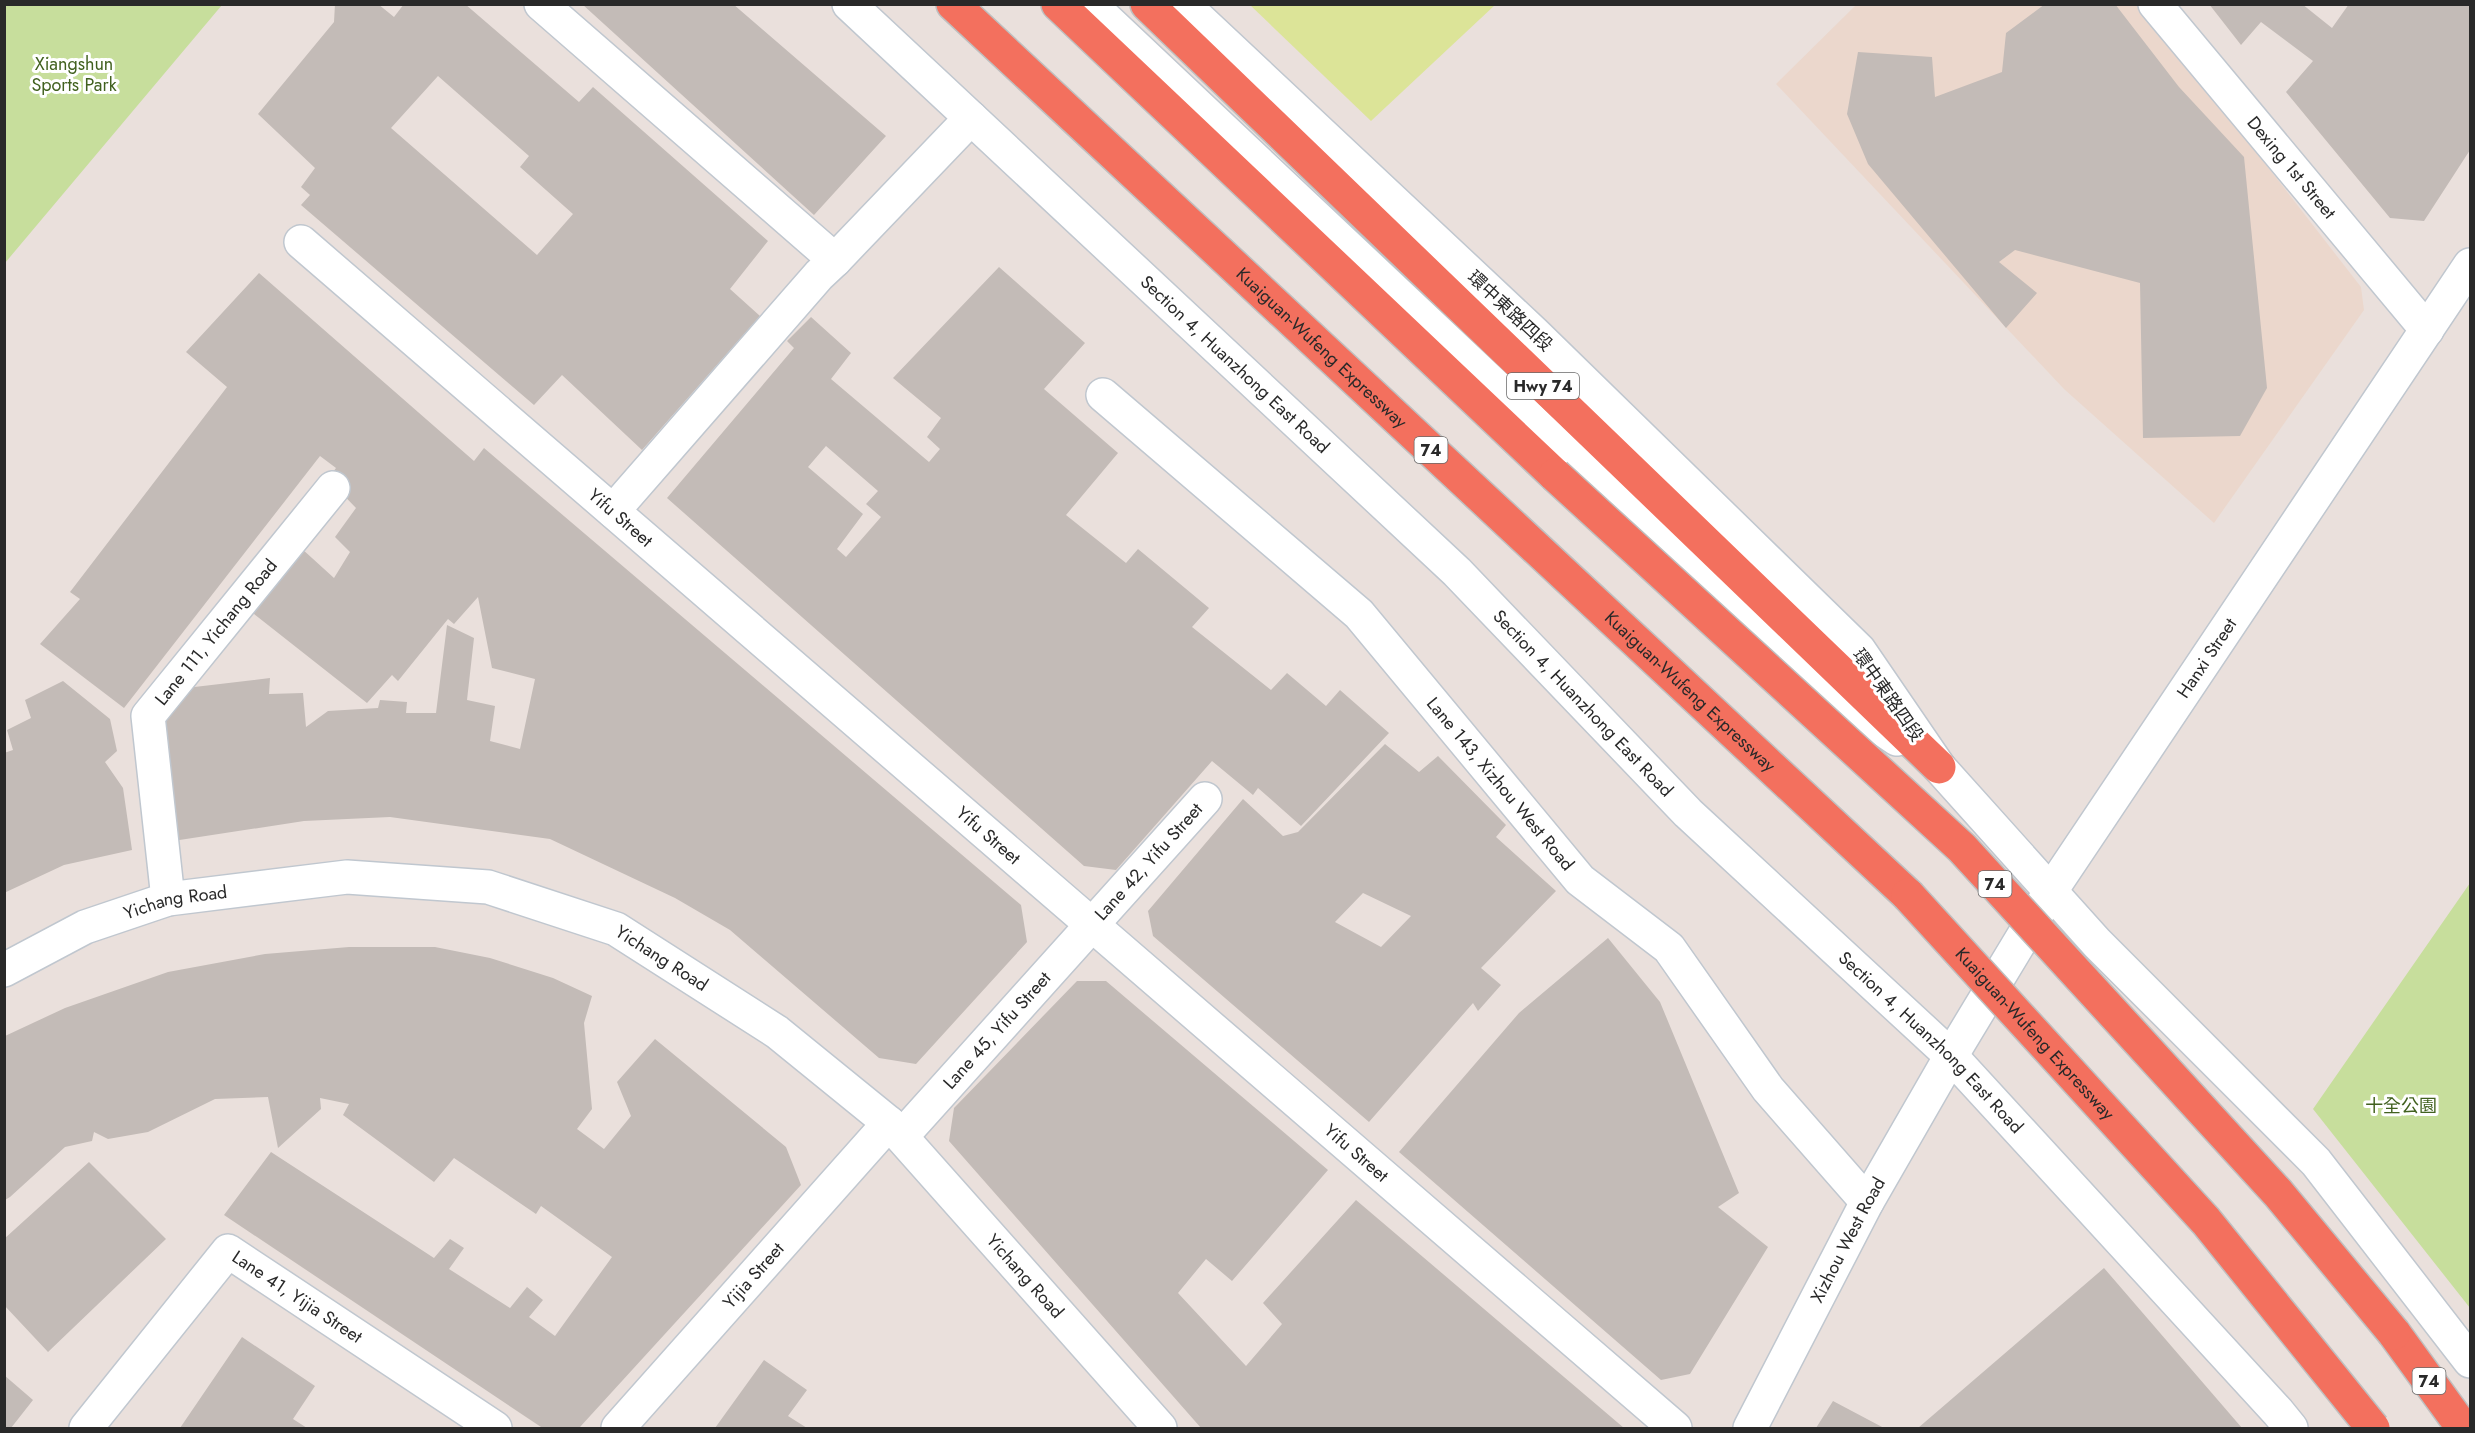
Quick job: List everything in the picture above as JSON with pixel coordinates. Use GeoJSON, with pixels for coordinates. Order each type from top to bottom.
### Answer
{"type":"FeatureCollection","features":[{"type":"Feature","properties":{"kind":"highway","name":"Kuaiguan-Wufeng Expressway"},"geometry":{"type":"LineString","coordinates":[[953,4],[1908,896],[2206,1221],[2373,1428]]}},
{"type":"Feature","properties":{"kind":"highway","name":"74"},"geometry":{"type":"LineString","coordinates":[[1058,4],[1555,474],[1962,848],[2278,1193],[2394,1333],[2463,1428]]}},
{"type":"Feature","properties":{"kind":"highway","name":"Hwy 74"},"geometry":{"type":"LineString","coordinates":[[1147,4],[1939,767]]}},
{"type":"Feature","properties":{"kind":"street"},"geometry":{"type":"LineString","coordinates":[[541,4],[835,260]]}},
{"type":"Feature","properties":{"kind":"street","name":"Section 4, Huanzhong East Road"},"geometry":{"type":"LineString","coordinates":[[849,4],[1457,572],[1688,813],[1951,1056],[2291,1428]]}},
{"type":"Feature","properties":{"kind":"street"},"geometry":{"type":"LineString","coordinates":[[1090,4],[1801,674],[1939,767],[2097,943],[2316,1162],[2470,1361]]}},
{"type":"Feature","properties":{"kind":"street","name":"環中東路四段"},"geometry":{"type":"LineString","coordinates":[[1183,4],[1534,333],[1859,650],[1939,767]]}},
{"type":"Feature","properties":{"kind":"street","name":"Dexing 1st Street"},"geometry":{"type":"LineString","coordinates":[[2155,4],[2427,330]]}},
{"type":"Feature","properties":{"kind":"street"},"geometry":{"type":"LineString","coordinates":[[613,512],[819,275],[971,118]]}},
{"type":"Feature","properties":{"kind":"street","name":"Yifu Street"},"geometry":{"type":"LineString","coordinates":[[301,242],[1675,1428]]}},
{"type":"Feature","properties":{"kind":"street","name":"Hanxi Street"},"geometry":{"type":"LineString","coordinates":[[1951,1056],[2050,892],[2470,265]]}},
{"type":"Feature","properties":{"kind":"street","name":"Lane 143, Xizhou West Road"},"geometry":{"type":"LineString","coordinates":[[1102,395],[1359,614],[1580,880],[1669,948],[1768,1089],[1868,1202]]}},
{"type":"Feature","properties":{"kind":"street","name":"Lane 111, Yichang Road"},"geometry":{"type":"LineString","coordinates":[[168,899],[148,716],[333,488]]}},
{"type":"Feature","properties":{"kind":"street","name":"Lane 42, Yifu Street"},"geometry":{"type":"LineString","coordinates":[[1092,925],[1205,799]]}},
{"type":"Feature","properties":{"kind":"street","name":"Yichang Road"},"geometry":{"type":"LineString","coordinates":[[4,970],[85,927],[168,899],[347,878],[488,887],[616,929],[777,1032],[896,1130],[1160,1428]]}},
{"type":"Feature","properties":{"kind":"street","name":"Lane 45, Yifu Street"},"geometry":{"type":"LineString","coordinates":[[896,1130],[1092,925]]}},
{"type":"Feature","properties":{"kind":"street","name":"Xizhou West Road"},"geometry":{"type":"LineString","coordinates":[[1750,1428],[1868,1202],[1951,1056]]}},
{"type":"Feature","properties":{"kind":"street","name":"Yijia Street"},"geometry":{"type":"LineString","coordinates":[[618,1428],[896,1130]]}},
{"type":"Feature","properties":{"kind":"street","name":"Lane 41, Yijia Street"},"geometry":{"type":"LineString","coordinates":[[86,1428],[228,1251],[495,1428]]}},
{"type":"Feature","properties":{"kind":"shaded area"},"geometry":{"type":"Polygon","coordinates":[[[1856,5],[2142,5],[2361,287],[2364,310],[2214,523],[2064,389],[1776,84],[1856,5]]]}},
{"type":"Feature","properties":{"kind":"green space","name":"Xiangshun Sports Park"},"geometry":{"type":"Polygon","coordinates":[[[4,5],[222,5],[5,263],[4,5]]]}},
{"type":"Feature","properties":{"kind":"green space"},"geometry":{"type":"Polygon","coordinates":[[[1250,5],[1495,5],[1371,121],[1250,5]]]}},
{"type":"Feature","properties":{"kind":"green space","name":"十全公園"},"geometry":{"type":"Polygon","coordinates":[[[2470,883],[2470,1308],[2313,1109],[2470,883]]]}},
{"type":"Feature","properties":{"kind":"building"},"geometry":{"type":"Polygon","coordinates":[[[335,4],[378,4],[394,17],[404,4],[465,4],[579,102],[593,87],[768,241],[730,289],[760,316],[642,450],[562,375],[534,405],[301,205],[310,195],[301,187],[315,168],[258,114],[334,22],[335,4]],[[438,76],[391,128],[537,255],[573,214],[520,167],[529,156],[438,76]]]}},
{"type":"Feature","properties":{"kind":"building"},"geometry":{"type":"Polygon","coordinates":[[[582,4],[733,4],[886,136],[814,215],[582,4]]]}},
{"type":"Feature","properties":{"kind":"building"},"geometry":{"type":"Polygon","coordinates":[[[2045,4],[2115,4],[2179,87],[2244,157],[2267,388],[2240,436],[2143,438],[2140,283],[2015,250],[1999,262],[2037,293],[2006,328],[1868,164],[1847,114],[1858,52],[1932,57],[1935,97],[2002,72],[2006,33],[2045,4]]]}},
{"type":"Feature","properties":{"kind":"building"},"geometry":{"type":"Polygon","coordinates":[[[2209,4],[2302,4],[2332,28],[2349,4],[2470,4],[2470,150],[2424,221],[2390,218],[2286,92],[2313,61],[2261,22],[2241,45],[2209,4]]]}},
{"type":"Feature","properties":{"kind":"building"},"geometry":{"type":"Polygon","coordinates":[[[999,267],[1085,343],[1044,389],[1118,453],[1066,515],[1126,563],[1138,549],[1209,608],[1192,627],[1271,690],[1287,673],[1326,706],[1340,690],[1389,733],[1301,826],[1258,788],[1253,795],[1212,761],[1116,870],[1084,866],[667,498],[794,348],[787,341],[811,317],[851,353],[831,379],[929,462],[940,449],[927,437],[941,418],[893,378],[999,267]],[[826,446],[808,467],[863,514],[837,549],[846,557],[881,517],[866,504],[878,491],[826,446]]]}},
{"type":"Feature","properties":{"kind":"building"},"geometry":{"type":"Polygon","coordinates":[[[259,273],[474,461],[484,448],[1021,905],[1027,942],[916,1064],[879,1058],[730,930],[675,898],[550,839],[390,817],[304,821],[173,841],[155,727],[186,688],[270,678],[269,694],[303,693],[306,727],[328,711],[378,708],[380,700],[407,702],[406,713],[436,713],[447,625],[474,638],[467,700],[495,706],[490,741],[520,749],[535,679],[492,668],[478,597],[454,624],[448,619],[398,681],[392,675],[367,703],[249,610],[301,548],[334,578],[350,552],[335,537],[356,508],[328,479],[336,468],[320,456],[124,708],[40,644],[80,599],[70,592],[227,387],[186,352],[259,273]]]}},
{"type":"Feature","properties":{"kind":"building"},"geometry":{"type":"Polygon","coordinates":[[[63,681],[110,719],[117,751],[105,762],[123,788],[132,850],[64,865],[4,893],[4,753],[13,750],[7,730],[31,718],[25,700],[63,681]]]}},
{"type":"Feature","properties":{"kind":"building"},"geometry":{"type":"Polygon","coordinates":[[[1385,744],[1419,772],[1438,756],[1506,825],[1496,837],[1556,891],[1481,968],[1501,985],[1478,1011],[1473,1003],[1369,1122],[1153,936],[1148,911],[1243,799],[1283,836],[1298,832],[1385,744]],[[1363,893],[1335,922],[1381,947],[1411,916],[1363,893]]]}},
{"type":"Feature","properties":{"kind":"building"},"geometry":{"type":"Polygon","coordinates":[[[1608,938],[1660,1002],[1739,1193],[1718,1207],[1768,1247],[1690,1374],[1661,1380],[1399,1152],[1519,1013],[1608,938]]]}},
{"type":"Feature","properties":{"kind":"building"},"geometry":{"type":"Polygon","coordinates":[[[349,947],[435,947],[490,958],[553,978],[592,996],[584,1023],[592,1109],[577,1129],[604,1149],[631,1116],[617,1082],[655,1039],[786,1147],[801,1185],[580,1427],[541,1427],[224,1215],[271,1152],[434,1258],[450,1239],[464,1248],[449,1269],[510,1308],[527,1287],[543,1300],[529,1317],[555,1336],[612,1257],[541,1206],[536,1214],[454,1158],[434,1182],[343,1115],[349,1104],[320,1098],[321,1109],[278,1148],[268,1097],[215,1099],[148,1132],[108,1139],[94,1132],[92,1141],[65,1147],[5,1200],[5,1036],[65,1008],[168,972],[265,954],[349,947]]]}},
{"type":"Feature","properties":{"kind":"building"},"geometry":{"type":"Polygon","coordinates":[[[1077,981],[1106,981],[1328,1170],[1232,1281],[1206,1259],[1178,1293],[1246,1366],[1282,1324],[1263,1303],[1356,1200],[1624,1428],[1201,1428],[949,1141],[954,1108],[1077,981]]]}},
{"type":"Feature","properties":{"kind":"building"},"geometry":{"type":"Polygon","coordinates":[[[89,1162],[166,1239],[48,1352],[4,1305],[4,1239],[89,1162]]]}},
{"type":"Feature","properties":{"kind":"building"},"geometry":{"type":"Polygon","coordinates":[[[2104,1268],[2242,1428],[1918,1428],[2104,1268]]]}},
{"type":"Feature","properties":{"kind":"building"},"geometry":{"type":"Polygon","coordinates":[[[242,1337],[315,1386],[293,1419],[307,1428],[180,1428],[242,1337]]]}},
{"type":"Feature","properties":{"kind":"building"},"geometry":{"type":"Polygon","coordinates":[[[764,1360],[807,1390],[788,1416],[807,1428],[715,1428],[764,1360]]]}},
{"type":"Feature","properties":{"kind":"building"},"geometry":{"type":"Polygon","coordinates":[[[4,1375],[33,1400],[11,1428],[4,1428],[4,1375]]]}},
{"type":"Feature","properties":{"kind":"building"},"geometry":{"type":"Polygon","coordinates":[[[1833,1401],[1884,1428],[1816,1428],[1833,1401]]]}}]}
